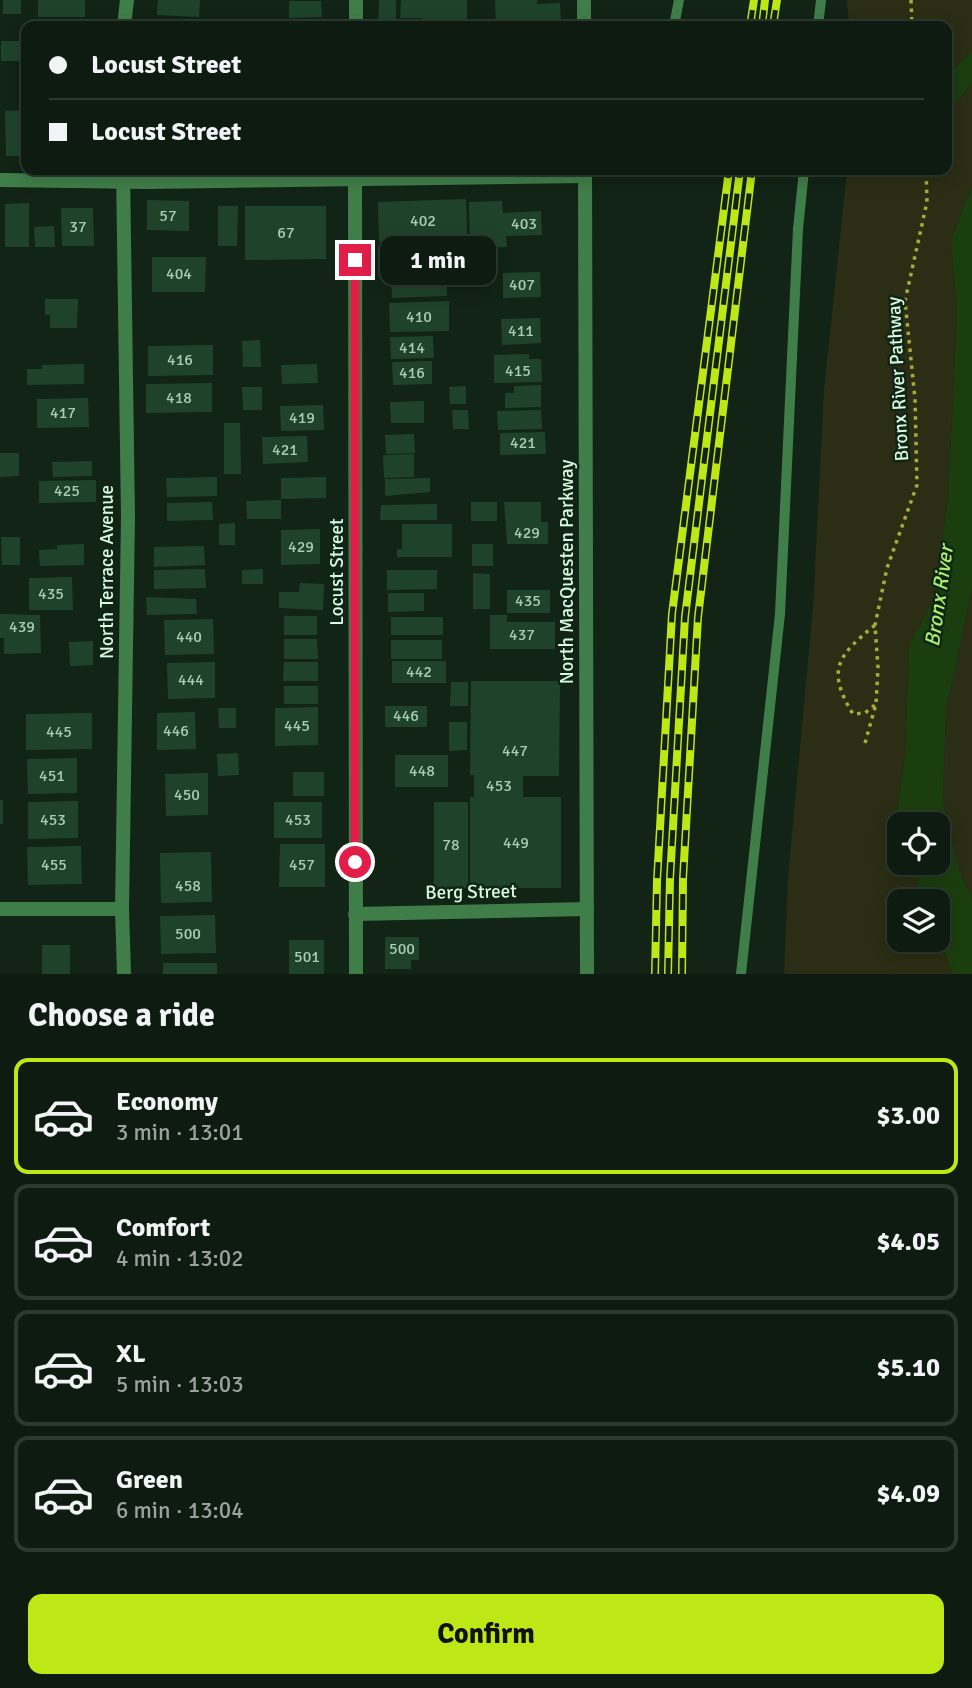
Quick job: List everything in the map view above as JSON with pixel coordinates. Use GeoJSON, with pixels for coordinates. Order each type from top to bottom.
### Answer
{"type":"FeatureCollection","features":[{"type":"Feature","properties":{"kind":"street"},"geometry":{"type":"LineString","coordinates":[[125,21],[127,0]]}},
{"type":"Feature","properties":{"kind":"street"},"geometry":{"type":"LineString","coordinates":[[356,0],[356,21]]}},
{"type":"Feature","properties":{"kind":"street"},"geometry":{"type":"LineString","coordinates":[[584,0],[584,21]]}},
{"type":"Feature","properties":{"kind":"street"},"geometry":{"type":"LineString","coordinates":[[0,180],[123,176],[355,175]]}},
{"type":"Feature","properties":{"kind":"street","name":"Locust Street"},"geometry":{"type":"LineString","coordinates":[[355,175],[356,974]]}},
{"type":"Feature","properties":{"kind":"street","name":"North MacQuesten Parkway"},"geometry":{"type":"LineString","coordinates":[[585,175],[587,974]]}},
{"type":"Feature","properties":{"kind":"street","name":"North Terrace Avenue"},"geometry":{"type":"LineString","coordinates":[[123,176],[128,517],[122,909],[124,974]]}},
{"type":"Feature","properties":{"kind":"street"},"geometry":{"type":"LineString","coordinates":[[0,909],[122,909]]}},
{"type":"Feature","properties":{"kind":"street","name":"Berg Street"},"geometry":{"type":"LineString","coordinates":[[355,914],[587,909]]}},
{"type":"Feature","properties":{"kind":"lane"},"geometry":{"type":"LineString","coordinates":[[675,21],[680,0]]}},
{"type":"Feature","properties":{"kind":"lane"},"geometry":{"type":"LineString","coordinates":[[819,21],[821,0]]}},
{"type":"Feature","properties":{"kind":"lane"},"geometry":{"type":"LineString","coordinates":[[741,974],[780,614],[798,229],[803,175]]}},
{"type":"Feature","properties":{"kind":"path"},"geometry":{"type":"LineString","coordinates":[[911,0],[912,21]]}},
{"type":"Feature","properties":{"kind":"path","name":"Bronx River Pathway"},"geometry":{"type":"LineString","coordinates":[[865,743],[876,704],[878,668],[875,625],[887,568],[917,485],[915,398],[905,301],[927,202],[926,175]]}},
{"type":"Feature","properties":{"kind":"path"},"geometry":{"type":"LineString","coordinates":[[875,625],[843,655],[838,666],[838,679],[853,714],[865,713],[876,704]]}},
{"type":"Feature","properties":{"kind":"shaded area"},"geometry":{"type":"Polygon","coordinates":[[[847,0],[972,0],[972,51],[952,71],[952,21],[849,21],[847,0]]]}},
{"type":"Feature","properties":{"kind":"shaded area"},"geometry":{"type":"Polygon","coordinates":[[[972,84],[972,186],[951,240],[957,314],[948,498],[934,599],[909,644],[905,757],[897,812],[887,812],[887,875],[915,875],[921,889],[887,889],[887,952],[945,952],[953,974],[784,974],[788,877],[813,606],[824,390],[846,175],[952,175],[952,106],[972,84]]]}},
{"type":"Feature","properties":{"kind":"shaded area"},"geometry":{"type":"Polygon","coordinates":[[[972,588],[972,899],[960,873],[950,830],[950,812],[946,812],[943,800],[946,710],[972,588]]]}},
{"type":"Feature","properties":{"kind":"water"},"geometry":{"type":"Polygon","coordinates":[[[972,51],[972,84],[952,106],[952,71],[972,51]]]}},
{"type":"Feature","properties":{"kind":"water","name":"Bronx River"},"geometry":{"type":"Polygon","coordinates":[[[972,186],[972,588],[946,710],[943,800],[946,812],[897,812],[905,757],[909,644],[934,599],[948,498],[957,314],[951,240],[972,186]]]}},
{"type":"Feature","properties":{"kind":"water"},"geometry":{"type":"Polygon","coordinates":[[[950,830],[960,873],[972,899],[972,974],[953,974],[945,952],[950,952],[950,889],[921,889],[915,875],[950,875],[950,830]]]}},
{"type":"Feature","properties":{"kind":"building"},"geometry":{"type":"Polygon","coordinates":[[[3,0],[21,0],[21,14],[3,14],[3,0]]]}},
{"type":"Feature","properties":{"kind":"building"},"geometry":{"type":"Polygon","coordinates":[[[38,0],[85,0],[85,17],[38,17],[38,0]]]}},
{"type":"Feature","properties":{"kind":"building"},"geometry":{"type":"Polygon","coordinates":[[[158,0],[200,0],[199,17],[157,15],[158,0]]]}},
{"type":"Feature","properties":{"kind":"building"},"geometry":{"type":"Polygon","coordinates":[[[379,0],[396,0],[396,21],[378,21],[379,0]]]}},
{"type":"Feature","properties":{"kind":"building"},"geometry":{"type":"Polygon","coordinates":[[[401,0],[467,0],[467,21],[400,18],[401,0]]]}},
{"type":"Feature","properties":{"kind":"building"},"geometry":{"type":"Polygon","coordinates":[[[495,0],[560,3],[561,21],[496,21],[495,0]]]}},
{"type":"Feature","properties":{"kind":"building"},"geometry":{"type":"Polygon","coordinates":[[[289,1],[321,1],[322,17],[289,18],[289,1]]]}},
{"type":"Feature","properties":{"kind":"building"},"geometry":{"type":"Polygon","coordinates":[[[1,41],[21,41],[21,61],[1,61],[1,41]]]}},
{"type":"Feature","properties":{"kind":"building"},"geometry":{"type":"Polygon","coordinates":[[[21,110],[21,156],[6,156],[5,111],[21,110]]]}},
{"type":"Feature","properties":{"kind":"building"},"geometry":{"type":"Polygon","coordinates":[[[466,199],[468,259],[430,260],[429,240],[379,241],[378,202],[466,199]]]}},
{"type":"Feature","properties":{"kind":"building"},"geometry":{"type":"Polygon","coordinates":[[[147,200],[189,201],[189,231],[147,230],[147,200]]]}},
{"type":"Feature","properties":{"kind":"building"},"geometry":{"type":"Polygon","coordinates":[[[502,201],[503,213],[541,211],[542,235],[506,236],[507,247],[470,248],[469,202],[502,201]]]}},
{"type":"Feature","properties":{"kind":"building"},"geometry":{"type":"Polygon","coordinates":[[[29,203],[29,247],[5,247],[5,204],[29,203]]]}},
{"type":"Feature","properties":{"kind":"building"},"geometry":{"type":"Polygon","coordinates":[[[218,206],[238,206],[237,246],[218,246],[218,206]]]}},
{"type":"Feature","properties":{"kind":"building"},"geometry":{"type":"Polygon","coordinates":[[[245,206],[326,206],[326,259],[245,260],[245,206]]]}},
{"type":"Feature","properties":{"kind":"building"},"geometry":{"type":"Polygon","coordinates":[[[61,208],[93,208],[94,246],[62,246],[61,208]]]}},
{"type":"Feature","properties":{"kind":"building"},"geometry":{"type":"Polygon","coordinates":[[[54,226],[55,247],[35,247],[34,227],[54,226]]]}},
{"type":"Feature","properties":{"kind":"building"},"geometry":{"type":"Polygon","coordinates":[[[152,257],[206,257],[205,292],[152,292],[152,257]]]}},
{"type":"Feature","properties":{"kind":"building"},"geometry":{"type":"Polygon","coordinates":[[[446,266],[447,296],[392,298],[391,268],[446,266]]]}},
{"type":"Feature","properties":{"kind":"building"},"geometry":{"type":"Polygon","coordinates":[[[540,272],[541,297],[503,298],[503,273],[540,272]]]}},
{"type":"Feature","properties":{"kind":"building"},"geometry":{"type":"Polygon","coordinates":[[[45,299],[78,299],[77,328],[50,328],[50,315],[45,315],[45,299]]]}},
{"type":"Feature","properties":{"kind":"building"},"geometry":{"type":"Polygon","coordinates":[[[449,301],[449,331],[390,332],[389,303],[449,301]]]}},
{"type":"Feature","properties":{"kind":"building"},"geometry":{"type":"Polygon","coordinates":[[[540,318],[541,343],[502,345],[501,319],[540,318]]]}},
{"type":"Feature","properties":{"kind":"building"},"geometry":{"type":"Polygon","coordinates":[[[433,336],[434,358],[391,359],[390,337],[433,336]]]}},
{"type":"Feature","properties":{"kind":"building"},"geometry":{"type":"Polygon","coordinates":[[[260,340],[261,367],[243,367],[242,341],[260,340]]]}},
{"type":"Feature","properties":{"kind":"building"},"geometry":{"type":"Polygon","coordinates":[[[213,345],[213,375],[148,376],[148,346],[213,345]]]}},
{"type":"Feature","properties":{"kind":"building"},"geometry":{"type":"Polygon","coordinates":[[[529,354],[529,359],[541,359],[542,382],[494,383],[494,355],[529,354]]]}},
{"type":"Feature","properties":{"kind":"building"},"geometry":{"type":"Polygon","coordinates":[[[432,361],[432,384],[393,385],[392,362],[432,361]]]}},
{"type":"Feature","properties":{"kind":"building"},"geometry":{"type":"Polygon","coordinates":[[[84,364],[84,384],[27,385],[27,369],[42,369],[42,365],[84,364]]]}},
{"type":"Feature","properties":{"kind":"building"},"geometry":{"type":"Polygon","coordinates":[[[317,364],[318,383],[282,384],[281,365],[317,364]]]}},
{"type":"Feature","properties":{"kind":"building"},"geometry":{"type":"Polygon","coordinates":[[[212,383],[212,412],[146,413],[146,384],[212,383]]]}},
{"type":"Feature","properties":{"kind":"building"},"geometry":{"type":"Polygon","coordinates":[[[541,385],[541,407],[505,408],[505,393],[514,393],[514,386],[541,385]]]}},
{"type":"Feature","properties":{"kind":"building"},"geometry":{"type":"Polygon","coordinates":[[[466,386],[466,404],[450,404],[449,387],[466,386]]]}},
{"type":"Feature","properties":{"kind":"building"},"geometry":{"type":"Polygon","coordinates":[[[242,387],[262,387],[262,410],[243,410],[242,387]]]}},
{"type":"Feature","properties":{"kind":"building"},"geometry":{"type":"Polygon","coordinates":[[[88,398],[89,427],[37,428],[37,399],[88,398]]]}},
{"type":"Feature","properties":{"kind":"building"},"geometry":{"type":"Polygon","coordinates":[[[424,401],[424,423],[391,423],[390,402],[424,401]]]}},
{"type":"Feature","properties":{"kind":"building"},"geometry":{"type":"Polygon","coordinates":[[[323,405],[324,430],[281,431],[280,406],[323,405]]]}},
{"type":"Feature","properties":{"kind":"building"},"geometry":{"type":"Polygon","coordinates":[[[452,410],[468,410],[469,429],[453,429],[452,410]]]}},
{"type":"Feature","properties":{"kind":"building"},"geometry":{"type":"Polygon","coordinates":[[[541,410],[542,429],[498,430],[497,411],[541,410]]]}},
{"type":"Feature","properties":{"kind":"building"},"geometry":{"type":"Polygon","coordinates":[[[224,423],[240,423],[241,474],[224,474],[224,423]]]}},
{"type":"Feature","properties":{"kind":"building"},"geometry":{"type":"Polygon","coordinates":[[[545,432],[546,454],[500,455],[500,433],[545,432]]]}},
{"type":"Feature","properties":{"kind":"building"},"geometry":{"type":"Polygon","coordinates":[[[414,434],[415,453],[386,454],[385,435],[414,434]]]}},
{"type":"Feature","properties":{"kind":"building"},"geometry":{"type":"Polygon","coordinates":[[[307,436],[308,462],[263,464],[262,437],[307,436]]]}},
{"type":"Feature","properties":{"kind":"building"},"geometry":{"type":"Polygon","coordinates":[[[0,453],[19,453],[19,476],[0,477],[0,453]]]}},
{"type":"Feature","properties":{"kind":"building"},"geometry":{"type":"Polygon","coordinates":[[[414,454],[414,477],[384,478],[383,455],[414,454]]]}},
{"type":"Feature","properties":{"kind":"building"},"geometry":{"type":"Polygon","coordinates":[[[92,461],[92,476],[53,477],[52,462],[92,461]]]}},
{"type":"Feature","properties":{"kind":"building"},"geometry":{"type":"Polygon","coordinates":[[[217,477],[217,496],[167,497],[166,478],[217,477]]]}},
{"type":"Feature","properties":{"kind":"building"},"geometry":{"type":"Polygon","coordinates":[[[326,477],[326,498],[281,499],[281,478],[326,477]]]}},
{"type":"Feature","properties":{"kind":"building"},"geometry":{"type":"Polygon","coordinates":[[[430,478],[430,492],[385,496],[385,479],[430,478]]]}},
{"type":"Feature","properties":{"kind":"building"},"geometry":{"type":"Polygon","coordinates":[[[96,480],[96,502],[39,503],[39,481],[96,480]]]}},
{"type":"Feature","properties":{"kind":"building"},"geometry":{"type":"Polygon","coordinates":[[[281,500],[281,519],[247,519],[246,501],[281,500]]]}},
{"type":"Feature","properties":{"kind":"building"},"geometry":{"type":"Polygon","coordinates":[[[212,502],[213,520],[167,521],[167,503],[212,502]]]}},
{"type":"Feature","properties":{"kind":"building"},"geometry":{"type":"Polygon","coordinates":[[[471,502],[497,502],[497,521],[471,521],[471,502]]]}},
{"type":"Feature","properties":{"kind":"building"},"geometry":{"type":"Polygon","coordinates":[[[504,502],[541,502],[541,522],[548,522],[548,544],[507,544],[504,502]]]}},
{"type":"Feature","properties":{"kind":"building"},"geometry":{"type":"Polygon","coordinates":[[[437,504],[437,520],[380,520],[381,505],[437,504]]]}},
{"type":"Feature","properties":{"kind":"building"},"geometry":{"type":"Polygon","coordinates":[[[235,523],[235,545],[219,545],[219,524],[235,523]]]}},
{"type":"Feature","properties":{"kind":"building"},"geometry":{"type":"Polygon","coordinates":[[[402,524],[452,524],[452,557],[397,557],[397,549],[402,549],[402,524]]]}},
{"type":"Feature","properties":{"kind":"building"},"geometry":{"type":"Polygon","coordinates":[[[320,529],[320,564],[281,565],[281,530],[320,529]]]}},
{"type":"Feature","properties":{"kind":"building"},"geometry":{"type":"Polygon","coordinates":[[[1,537],[20,537],[20,565],[2,565],[1,537]]]}},
{"type":"Feature","properties":{"kind":"building"},"geometry":{"type":"Polygon","coordinates":[[[84,544],[84,565],[40,566],[39,550],[57,549],[57,545],[84,544]]]}},
{"type":"Feature","properties":{"kind":"building"},"geometry":{"type":"Polygon","coordinates":[[[472,544],[493,544],[493,566],[472,566],[472,544]]]}},
{"type":"Feature","properties":{"kind":"building"},"geometry":{"type":"Polygon","coordinates":[[[204,546],[205,565],[154,567],[154,547],[204,546]]]}},
{"type":"Feature","properties":{"kind":"building"},"geometry":{"type":"Polygon","coordinates":[[[205,569],[206,588],[154,589],[154,570],[205,569]]]}},
{"type":"Feature","properties":{"kind":"building"},"geometry":{"type":"Polygon","coordinates":[[[263,569],[263,584],[242,584],[242,570],[263,569]]]}},
{"type":"Feature","properties":{"kind":"building"},"geometry":{"type":"Polygon","coordinates":[[[387,570],[437,570],[437,589],[387,590],[387,570]]]}},
{"type":"Feature","properties":{"kind":"building"},"geometry":{"type":"Polygon","coordinates":[[[473,573],[490,574],[490,609],[473,609],[473,573]]]}},
{"type":"Feature","properties":{"kind":"building"},"geometry":{"type":"Polygon","coordinates":[[[72,577],[73,610],[29,610],[29,578],[72,577]]]}},
{"type":"Feature","properties":{"kind":"building"},"geometry":{"type":"Polygon","coordinates":[[[300,583],[324,584],[323,610],[279,608],[279,592],[299,592],[300,583]]]}},
{"type":"Feature","properties":{"kind":"building"},"geometry":{"type":"Polygon","coordinates":[[[507,590],[550,590],[550,613],[507,613],[507,590]]]}},
{"type":"Feature","properties":{"kind":"building"},"geometry":{"type":"Polygon","coordinates":[[[388,593],[424,593],[424,611],[388,612],[388,593]]]}},
{"type":"Feature","properties":{"kind":"building"},"geometry":{"type":"Polygon","coordinates":[[[146,597],[196,599],[197,614],[147,615],[146,597]]]}},
{"type":"Feature","properties":{"kind":"building"},"geometry":{"type":"Polygon","coordinates":[[[0,614],[40,615],[41,653],[4,654],[4,638],[0,638],[0,614]]]}},
{"type":"Feature","properties":{"kind":"building"},"geometry":{"type":"Polygon","coordinates":[[[490,615],[507,615],[507,622],[555,622],[555,649],[490,649],[490,615]]]}},
{"type":"Feature","properties":{"kind":"building"},"geometry":{"type":"Polygon","coordinates":[[[284,616],[317,616],[317,635],[284,635],[284,616]]]}},
{"type":"Feature","properties":{"kind":"building"},"geometry":{"type":"Polygon","coordinates":[[[391,617],[443,617],[443,635],[391,635],[391,617]]]}},
{"type":"Feature","properties":{"kind":"building"},"geometry":{"type":"Polygon","coordinates":[[[213,619],[214,654],[165,655],[164,620],[213,619]]]}},
{"type":"Feature","properties":{"kind":"building"},"geometry":{"type":"Polygon","coordinates":[[[284,639],[317,639],[318,659],[284,659],[284,639]]]}},
{"type":"Feature","properties":{"kind":"building"},"geometry":{"type":"Polygon","coordinates":[[[391,640],[442,640],[442,659],[391,659],[391,640]]]}},
{"type":"Feature","properties":{"kind":"building"},"geometry":{"type":"Polygon","coordinates":[[[93,641],[93,665],[70,666],[69,642],[93,641]]]}},
{"type":"Feature","properties":{"kind":"building"},"geometry":{"type":"Polygon","coordinates":[[[392,661],[446,661],[446,683],[392,683],[392,661]]]}},
{"type":"Feature","properties":{"kind":"building"},"geometry":{"type":"Polygon","coordinates":[[[215,662],[215,698],[168,699],[167,663],[215,662]]]}},
{"type":"Feature","properties":{"kind":"building"},"geometry":{"type":"Polygon","coordinates":[[[284,662],[318,662],[318,681],[283,681],[284,662]]]}},
{"type":"Feature","properties":{"kind":"building"},"geometry":{"type":"Polygon","coordinates":[[[471,681],[560,681],[559,776],[523,776],[523,797],[561,797],[561,888],[470,888],[470,797],[474,797],[474,775],[470,775],[471,681]]]}},
{"type":"Feature","properties":{"kind":"building"},"geometry":{"type":"Polygon","coordinates":[[[451,682],[468,682],[468,706],[450,706],[451,682]]]}},
{"type":"Feature","properties":{"kind":"building"},"geometry":{"type":"Polygon","coordinates":[[[284,686],[318,686],[318,704],[284,704],[284,686]]]}},
{"type":"Feature","properties":{"kind":"building"},"geometry":{"type":"Polygon","coordinates":[[[385,706],[427,706],[427,727],[385,727],[385,706]]]}},
{"type":"Feature","properties":{"kind":"building"},"geometry":{"type":"Polygon","coordinates":[[[318,707],[318,745],[275,746],[275,708],[318,707]]]}},
{"type":"Feature","properties":{"kind":"building"},"geometry":{"type":"Polygon","coordinates":[[[218,708],[236,708],[236,728],[219,728],[218,708]]]}},
{"type":"Feature","properties":{"kind":"building"},"geometry":{"type":"Polygon","coordinates":[[[195,712],[196,749],[157,750],[157,713],[195,712]]]}},
{"type":"Feature","properties":{"kind":"building"},"geometry":{"type":"Polygon","coordinates":[[[92,713],[92,749],[26,750],[26,714],[92,713]]]}},
{"type":"Feature","properties":{"kind":"building"},"geometry":{"type":"Polygon","coordinates":[[[449,722],[467,722],[467,750],[449,751],[449,722]]]}},
{"type":"Feature","properties":{"kind":"building"},"geometry":{"type":"Polygon","coordinates":[[[238,753],[239,775],[218,776],[217,754],[238,753]]]}},
{"type":"Feature","properties":{"kind":"building"},"geometry":{"type":"Polygon","coordinates":[[[395,755],[448,755],[448,787],[395,787],[395,755]]]}},
{"type":"Feature","properties":{"kind":"building"},"geometry":{"type":"Polygon","coordinates":[[[77,758],[77,793],[28,794],[27,759],[77,758]]]}},
{"type":"Feature","properties":{"kind":"building"},"geometry":{"type":"Polygon","coordinates":[[[293,772],[324,772],[324,796],[293,796],[293,772]]]}},
{"type":"Feature","properties":{"kind":"building"},"geometry":{"type":"Polygon","coordinates":[[[208,773],[208,815],[166,816],[165,774],[208,773]]]}},
{"type":"Feature","properties":{"kind":"building"},"geometry":{"type":"Polygon","coordinates":[[[0,800],[3,800],[3,824],[0,824],[0,800]]]}},
{"type":"Feature","properties":{"kind":"building"},"geometry":{"type":"Polygon","coordinates":[[[78,801],[78,838],[28,839],[28,802],[78,801]]]}},
{"type":"Feature","properties":{"kind":"building"},"geometry":{"type":"Polygon","coordinates":[[[274,802],[322,802],[322,838],[274,838],[274,802]]]}},
{"type":"Feature","properties":{"kind":"building"},"geometry":{"type":"Polygon","coordinates":[[[434,802],[468,802],[468,888],[434,888],[434,802]]]}},
{"type":"Feature","properties":{"kind":"building"},"geometry":{"type":"Polygon","coordinates":[[[280,844],[325,844],[325,887],[279,887],[280,844]]]}},
{"type":"Feature","properties":{"kind":"building"},"geometry":{"type":"Polygon","coordinates":[[[81,846],[82,884],[28,885],[27,847],[81,846]]]}},
{"type":"Feature","properties":{"kind":"building"},"geometry":{"type":"Polygon","coordinates":[[[211,852],[212,902],[161,903],[160,853],[211,852]]]}},
{"type":"Feature","properties":{"kind":"building"},"geometry":{"type":"Polygon","coordinates":[[[215,915],[216,953],[161,954],[160,916],[215,915]]]}},
{"type":"Feature","properties":{"kind":"building"},"geometry":{"type":"Polygon","coordinates":[[[385,937],[419,937],[419,960],[411,960],[411,969],[385,969],[385,937]]]}},
{"type":"Feature","properties":{"kind":"building"},"geometry":{"type":"Polygon","coordinates":[[[289,940],[324,940],[324,974],[289,974],[289,940]]]}},
{"type":"Feature","properties":{"kind":"building"},"geometry":{"type":"Polygon","coordinates":[[[42,945],[70,945],[70,974],[42,974],[42,945]]]}},
{"type":"Feature","properties":{"kind":"building"},"geometry":{"type":"Polygon","coordinates":[[[163,963],[217,963],[217,974],[163,974],[163,963]]]}},
{"type":"Feature","properties":{"kind":"railway"},"geometry":{"type":"LineString","coordinates":[[751,21],[754,0]]}},
{"type":"Feature","properties":{"kind":"railway"},"geometry":{"type":"LineString","coordinates":[[763,21],[765,0]]}},
{"type":"Feature","properties":{"kind":"railway"},"geometry":{"type":"LineString","coordinates":[[774,21],[777,0]]}},
{"type":"Feature","properties":{"kind":"railway"},"geometry":{"type":"LineString","coordinates":[[655,974],[657,881],[672,614],[728,175]]}},
{"type":"Feature","properties":{"kind":"railway"},"geometry":{"type":"LineString","coordinates":[[668,974],[670,879],[685,617],[739,175]]}},
{"type":"Feature","properties":{"kind":"railway"},"geometry":{"type":"LineString","coordinates":[[682,974],[683,879],[698,617],[751,175]]}},
{"type":"Feature","properties":{"kind":"route"},"geometry":{"type":"LineString","coordinates":[[355,260],[355,862]]}}]}
